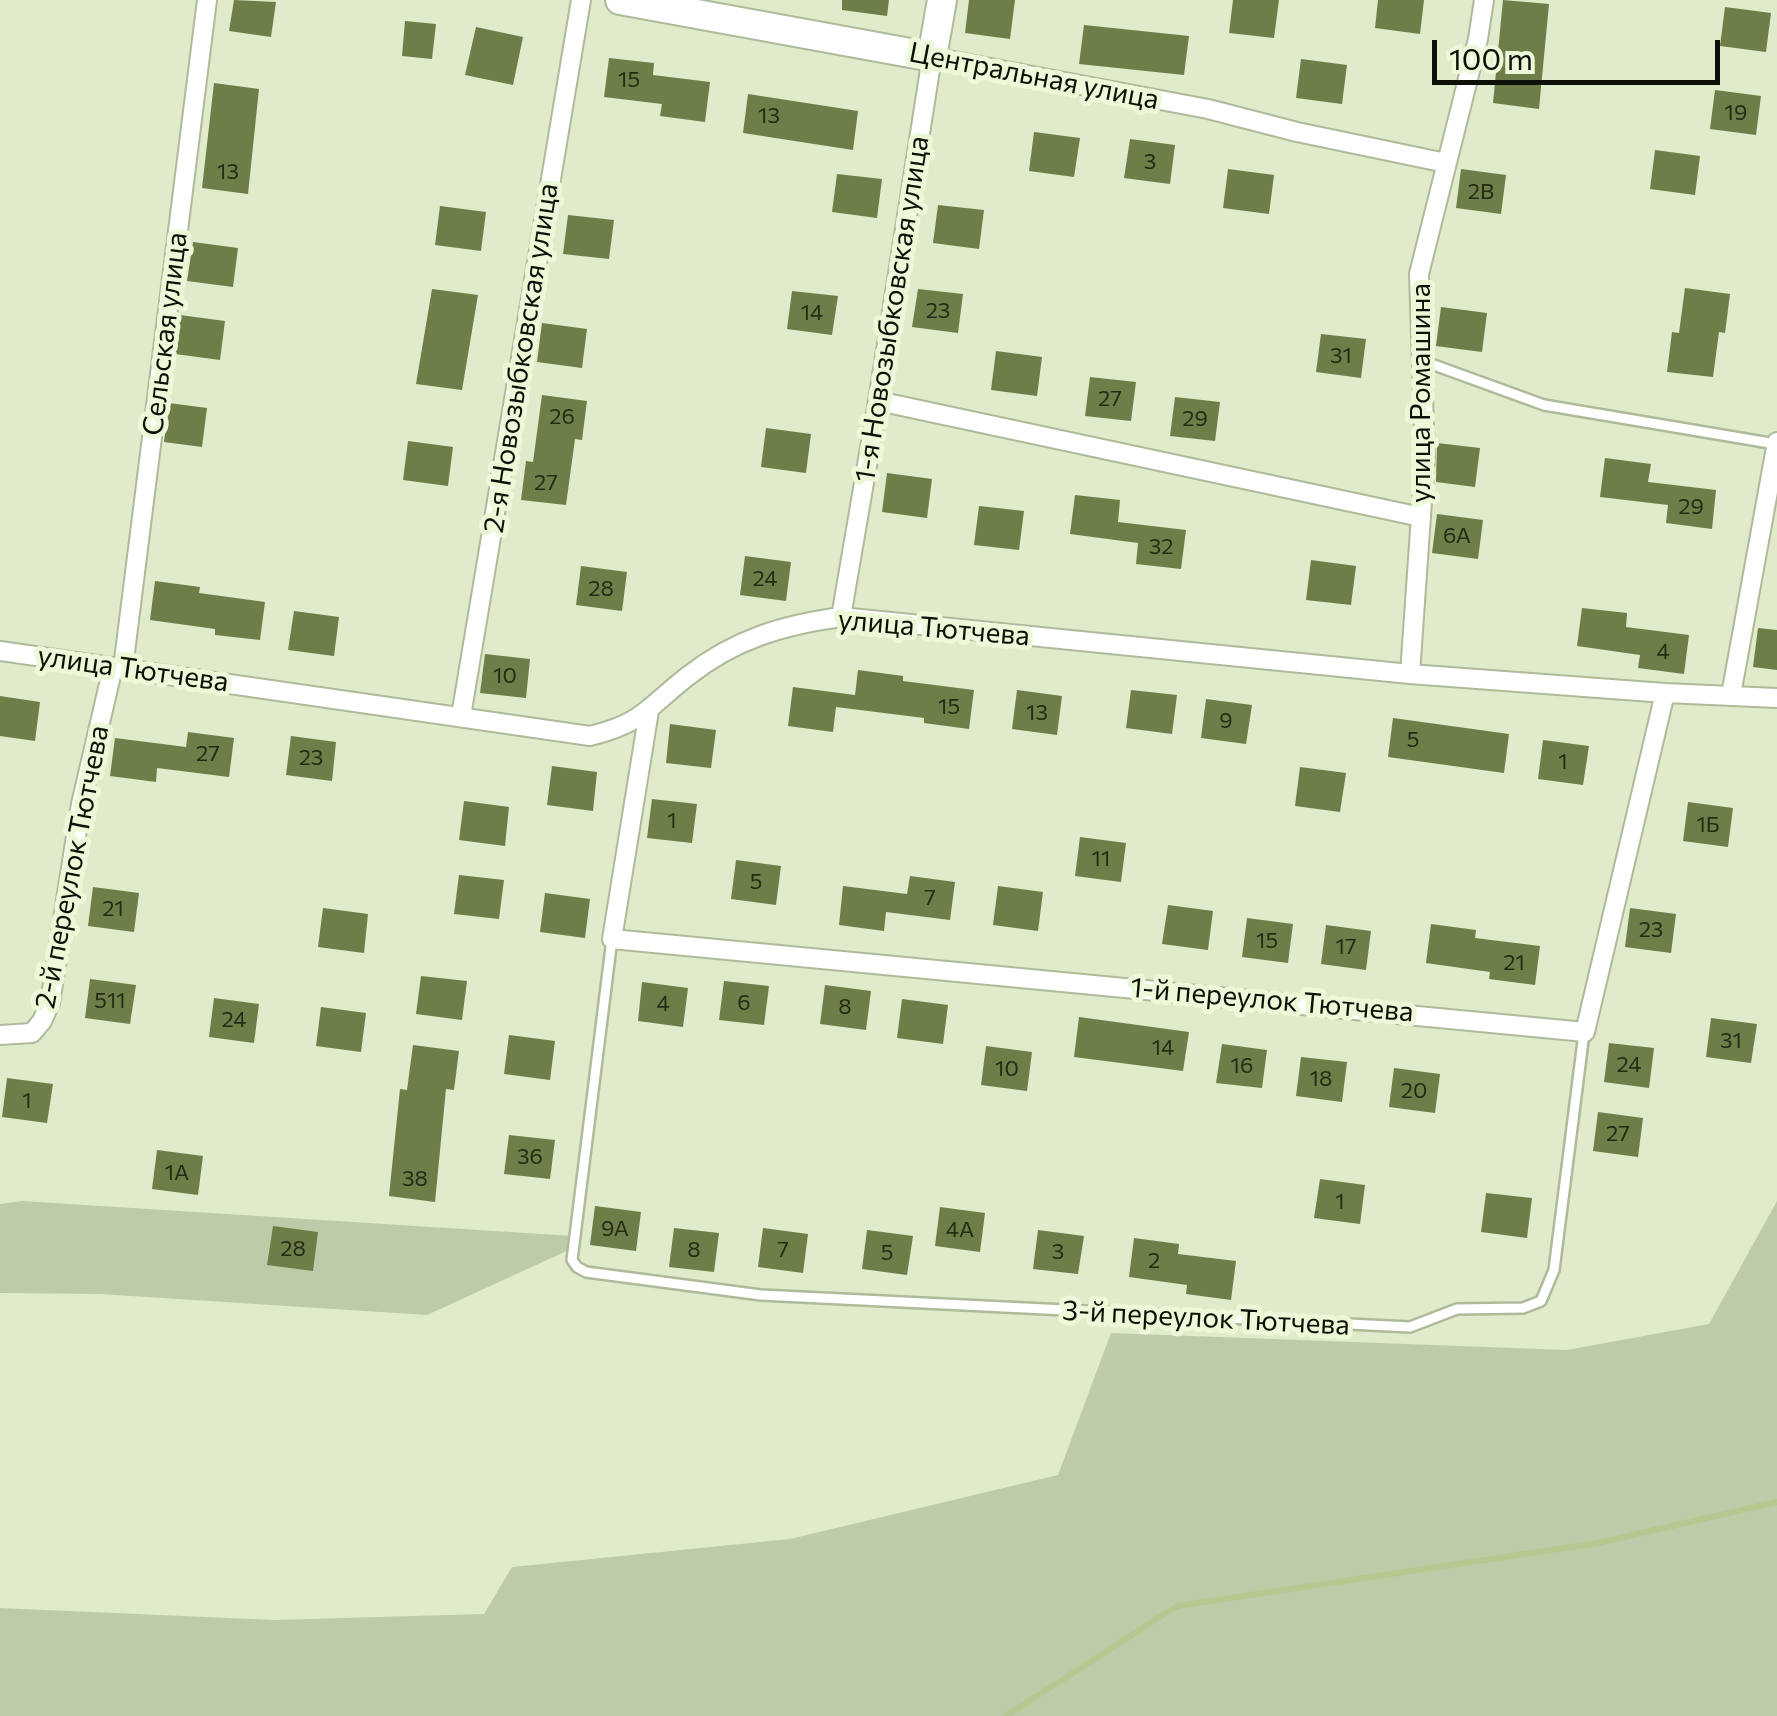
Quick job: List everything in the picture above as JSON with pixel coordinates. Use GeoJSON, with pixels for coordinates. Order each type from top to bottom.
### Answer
{"type":"FeatureCollection","features":[{"type":"Feature","properties":{"kind":"street","name":"Сельская улица"},"geometry":{"type":"LineString","coordinates":[[118,668],[207,0]]}},
{"type":"Feature","properties":{"kind":"street","name":"2-я Новозыбковская улица"},"geometry":{"type":"LineString","coordinates":[[462,716],[581,0]]}},
{"type":"Feature","properties":{"kind":"street","name":"Центральная улица"},"geometry":{"type":"LineString","coordinates":[[620,0],[1208,108],[1298,132],[1446,163]]}},
{"type":"Feature","properties":{"kind":"street","name":"1-я Новозыбковская улица"},"geometry":{"type":"LineString","coordinates":[[840,617],[942,0]]}},
{"type":"Feature","properties":{"kind":"street","name":"улица Ромашина"},"geometry":{"type":"LineString","coordinates":[[1410,674],[1426,458],[1420,274],[1484,0]]}},
{"type":"Feature","properties":{"kind":"street"},"geometry":{"type":"LineString","coordinates":[[878,401],[1421,516]]}},
{"type":"Feature","properties":{"kind":"street"},"geometry":{"type":"LineString","coordinates":[[1731,695],[1776,443]]}},
{"type":"Feature","properties":{"kind":"street","name":"улица Тютчева"},"geometry":{"type":"LineString","coordinates":[[0,651],[590,736],[624,728],[688,676],[734,646],[788,624],[840,617],[1410,674],[1777,698]]}},
{"type":"Feature","properties":{"kind":"street","name":"2-й переулок Тютчева"},"geometry":{"type":"LineString","coordinates":[[0,1035],[32,1032],[50,1003],[81,804],[118,668]]}},
{"type":"Feature","properties":{"kind":"street"},"geometry":{"type":"LineString","coordinates":[[1585,1032],[1665,693]]}},
{"type":"Feature","properties":{"kind":"street"},"geometry":{"type":"LineString","coordinates":[[612,938],[649,711]]}},
{"type":"Feature","properties":{"kind":"street","name":"1-й переулок Тютчева"},"geometry":{"type":"LineString","coordinates":[[612,938],[1585,1032]]}},
{"type":"Feature","properties":{"kind":"lane"},"geometry":{"type":"LineString","coordinates":[[1420,360],[1544,405],[1776,443]]}},
{"type":"Feature","properties":{"kind":"lane","name":"3-й переулок Тютчева"},"geometry":{"type":"LineString","coordinates":[[612,938],[572,1249],[577,1267],[761,1295],[1410,1327],[1457,1309],[1523,1308],[1541,1301],[1554,1270],[1585,1032]]}},
{"type":"Feature","properties":{"kind":"green space"},"geometry":{"type":"Polygon","coordinates":[[[22,1201],[573,1236],[571,1249],[427,1315],[100,1294],[0,1293],[0,1204],[22,1201]]]}},
{"type":"Feature","properties":{"kind":"green space"},"geometry":{"type":"Polygon","coordinates":[[[1777,1201],[1777,1716],[0,1716],[0,1608],[274,1620],[484,1614],[512,1567],[790,1539],[1058,1475],[1111,1333],[1567,1350],[1709,1324],[1777,1201]]]}},
{"type":"Feature","properties":{"kind":"building"},"geometry":{"type":"Polygon","coordinates":[[[234,0],[276,2],[271,37],[229,31],[234,0]]]}},
{"type":"Feature","properties":{"kind":"building"},"geometry":{"type":"Polygon","coordinates":[[[842,0],[889,0],[887,16],[842,10],[842,0]]]}},
{"type":"Feature","properties":{"kind":"building"},"geometry":{"type":"Polygon","coordinates":[[[969,0],[1015,0],[1010,39],[965,33],[969,0]]]}},
{"type":"Feature","properties":{"kind":"building"},"geometry":{"type":"Polygon","coordinates":[[[1233,0],[1279,0],[1274,38],[1229,33],[1233,0]]]}},
{"type":"Feature","properties":{"kind":"building"},"geometry":{"type":"Polygon","coordinates":[[[1378,0],[1424,0],[1420,34],[1375,28],[1378,0]]]}},
{"type":"Feature","properties":{"kind":"building"},"geometry":{"type":"Polygon","coordinates":[[[1503,0],[1549,4],[1539,109],[1493,103],[1503,0]]]}},
{"type":"Feature","properties":{"kind":"building"},"geometry":{"type":"Polygon","coordinates":[[[1725,7],[1771,13],[1766,52],[1720,46],[1725,7]]]}},
{"type":"Feature","properties":{"kind":"building"},"geometry":{"type":"Polygon","coordinates":[[[405,21],[436,24],[432,59],[402,56],[405,21]]]}},
{"type":"Feature","properties":{"kind":"building"},"geometry":{"type":"Polygon","coordinates":[[[1084,25],[1189,36],[1184,75],[1079,64],[1084,25]]]}},
{"type":"Feature","properties":{"kind":"building"},"geometry":{"type":"Polygon","coordinates":[[[476,27],[523,37],[513,85],[465,75],[476,27]]]}},
{"type":"Feature","properties":{"kind":"building"},"geometry":{"type":"Polygon","coordinates":[[[609,58],[654,63],[653,75],[710,82],[705,122],[660,116],[662,104],[604,97],[609,58]]]}},
{"type":"Feature","properties":{"kind":"building"},"geometry":{"type":"Polygon","coordinates":[[[1301,59],[1347,65],[1342,104],[1296,98],[1301,59]]]}},
{"type":"Feature","properties":{"kind":"building"},"geometry":{"type":"Polygon","coordinates":[[[214,83],[259,89],[248,194],[202,188],[214,83]]]}},
{"type":"Feature","properties":{"kind":"building"},"geometry":{"type":"Polygon","coordinates":[[[1715,90],[1761,96],[1756,135],[1710,129],[1715,90]]]}},
{"type":"Feature","properties":{"kind":"building"},"geometry":{"type":"Polygon","coordinates":[[[748,94],[858,111],[853,150],[743,133],[748,94]]]}},
{"type":"Feature","properties":{"kind":"building"},"geometry":{"type":"Polygon","coordinates":[[[1034,132],[1080,138],[1074,177],[1029,171],[1034,132]]]}},
{"type":"Feature","properties":{"kind":"building"},"geometry":{"type":"Polygon","coordinates":[[[1130,139],[1175,145],[1170,184],[1124,178],[1130,139]]]}},
{"type":"Feature","properties":{"kind":"building"},"geometry":{"type":"Polygon","coordinates":[[[1655,150],[1700,156],[1695,195],[1650,189],[1655,150]]]}},
{"type":"Feature","properties":{"kind":"building"},"geometry":{"type":"Polygon","coordinates":[[[1228,169],[1274,175],[1269,214],[1223,208],[1228,169]]]}},
{"type":"Feature","properties":{"kind":"building"},"geometry":{"type":"Polygon","coordinates":[[[1461,169],[1506,175],[1501,214],[1456,208],[1461,169]]]}},
{"type":"Feature","properties":{"kind":"building"},"geometry":{"type":"Polygon","coordinates":[[[837,174],[882,179],[877,218],[832,212],[837,174]]]}},
{"type":"Feature","properties":{"kind":"building"},"geometry":{"type":"Polygon","coordinates":[[[938,205],[984,210],[979,249],[933,243],[938,205]]]}},
{"type":"Feature","properties":{"kind":"building"},"geometry":{"type":"Polygon","coordinates":[[[440,206],[486,212],[481,251],[435,245],[440,206]]]}},
{"type":"Feature","properties":{"kind":"building"},"geometry":{"type":"Polygon","coordinates":[[[568,215],[614,220],[609,259],[563,254],[568,215]]]}},
{"type":"Feature","properties":{"kind":"building"},"geometry":{"type":"Polygon","coordinates":[[[193,242],[238,248],[233,287],[187,281],[193,242]]]}},
{"type":"Feature","properties":{"kind":"building"},"geometry":{"type":"Polygon","coordinates":[[[1685,288],[1730,294],[1725,333],[1719,332],[1713,377],[1667,372],[1672,332],[1679,333],[1685,288]]]}},
{"type":"Feature","properties":{"kind":"building"},"geometry":{"type":"Polygon","coordinates":[[[432,289],[478,295],[462,390],[416,384],[432,289]]]}},
{"type":"Feature","properties":{"kind":"building"},"geometry":{"type":"Polygon","coordinates":[[[918,289],[963,294],[958,333],[912,327],[918,289]]]}},
{"type":"Feature","properties":{"kind":"building"},"geometry":{"type":"Polygon","coordinates":[[[792,291],[838,296],[832,335],[787,329],[792,291]]]}},
{"type":"Feature","properties":{"kind":"building"},"geometry":{"type":"Polygon","coordinates":[[[1441,307],[1487,313],[1482,352],[1436,346],[1441,307]]]}},
{"type":"Feature","properties":{"kind":"building"},"geometry":{"type":"Polygon","coordinates":[[[180,315],[225,321],[220,360],[175,354],[180,315]]]}},
{"type":"Feature","properties":{"kind":"building"},"geometry":{"type":"Polygon","coordinates":[[[542,323],[587,329],[582,368],[537,362],[542,323]]]}},
{"type":"Feature","properties":{"kind":"building"},"geometry":{"type":"Polygon","coordinates":[[[1321,334],[1366,339],[1361,378],[1316,372],[1321,334]]]}},
{"type":"Feature","properties":{"kind":"building"},"geometry":{"type":"Polygon","coordinates":[[[996,351],[1042,357],[1037,396],[991,390],[996,351]]]}},
{"type":"Feature","properties":{"kind":"building"},"geometry":{"type":"Polygon","coordinates":[[[1090,377],[1136,382],[1131,421],[1085,416],[1090,377]]]}},
{"type":"Feature","properties":{"kind":"building"},"geometry":{"type":"Polygon","coordinates":[[[542,395],[587,401],[582,440],[575,439],[566,505],[521,500],[526,461],[533,462],[542,395]]]}},
{"type":"Feature","properties":{"kind":"building"},"geometry":{"type":"Polygon","coordinates":[[[1175,397],[1220,402],[1215,441],[1170,436],[1175,397]]]}},
{"type":"Feature","properties":{"kind":"building"},"geometry":{"type":"Polygon","coordinates":[[[169,403],[207,408],[202,447],[164,442],[169,403]]]}},
{"type":"Feature","properties":{"kind":"building"},"geometry":{"type":"Polygon","coordinates":[[[766,428],[811,434],[806,473],[761,467],[766,428]]]}},
{"type":"Feature","properties":{"kind":"building"},"geometry":{"type":"Polygon","coordinates":[[[408,441],[453,447],[448,486],[403,480],[408,441]]]}},
{"type":"Feature","properties":{"kind":"building"},"geometry":{"type":"Polygon","coordinates":[[[1437,443],[1480,448],[1475,487],[1436,482],[1437,443]]]}},
{"type":"Feature","properties":{"kind":"building"},"geometry":{"type":"Polygon","coordinates":[[[1605,458],[1651,464],[1648,482],[1716,490],[1712,529],[1666,523],[1668,505],[1600,497],[1605,458]]]}},
{"type":"Feature","properties":{"kind":"building"},"geometry":{"type":"Polygon","coordinates":[[[887,473],[932,479],[927,518],[882,512],[887,473]]]}},
{"type":"Feature","properties":{"kind":"building"},"geometry":{"type":"Polygon","coordinates":[[[1075,495],[1120,500],[1118,522],[1186,530],[1181,569],[1136,564],[1138,543],[1070,534],[1075,495]]]}},
{"type":"Feature","properties":{"kind":"building"},"geometry":{"type":"Polygon","coordinates":[[[979,506],[1024,511],[1019,550],[974,545],[979,506]]]}},
{"type":"Feature","properties":{"kind":"building"},"geometry":{"type":"Polygon","coordinates":[[[1437,514],[1483,520],[1478,559],[1432,553],[1437,514]]]}},
{"type":"Feature","properties":{"kind":"building"},"geometry":{"type":"Polygon","coordinates":[[[745,556],[791,562],[786,601],[740,595],[745,556]]]}},
{"type":"Feature","properties":{"kind":"building"},"geometry":{"type":"Polygon","coordinates":[[[1311,560],[1356,566],[1351,605],[1306,600],[1311,560]]]}},
{"type":"Feature","properties":{"kind":"building"},"geometry":{"type":"Polygon","coordinates":[[[581,566],[627,572],[622,611],[576,605],[581,566]]]}},
{"type":"Feature","properties":{"kind":"building"},"geometry":{"type":"Polygon","coordinates":[[[155,581],[200,587],[199,593],[265,602],[260,640],[215,635],[215,629],[150,620],[155,581]]]}},
{"type":"Feature","properties":{"kind":"building"},"geometry":{"type":"Polygon","coordinates":[[[1582,608],[1627,613],[1626,627],[1689,635],[1684,674],[1638,668],[1640,655],[1577,646],[1582,608]]]}},
{"type":"Feature","properties":{"kind":"building"},"geometry":{"type":"Polygon","coordinates":[[[294,611],[339,617],[334,656],[288,650],[294,611]]]}},
{"type":"Feature","properties":{"kind":"building"},"geometry":{"type":"Polygon","coordinates":[[[1758,628],[1777,630],[1777,670],[1753,667],[1758,628]]]}},
{"type":"Feature","properties":{"kind":"building"},"geometry":{"type":"Polygon","coordinates":[[[485,654],[530,659],[526,698],[480,693],[485,654]]]}},
{"type":"Feature","properties":{"kind":"building"},"geometry":{"type":"Polygon","coordinates":[[[858,670],[903,676],[903,681],[974,690],[969,729],[924,723],[924,718],[836,707],[833,732],[788,726],[793,687],[855,695],[858,670]]]}},
{"type":"Feature","properties":{"kind":"building"},"geometry":{"type":"Polygon","coordinates":[[[1017,690],[1062,696],[1057,735],[1012,729],[1017,690]]]}},
{"type":"Feature","properties":{"kind":"building"},"geometry":{"type":"Polygon","coordinates":[[[1131,690],[1177,695],[1172,734],[1126,728],[1131,690]]]}},
{"type":"Feature","properties":{"kind":"building"},"geometry":{"type":"Polygon","coordinates":[[[0,696],[40,702],[35,741],[0,736],[0,696]]]}},
{"type":"Feature","properties":{"kind":"building"},"geometry":{"type":"Polygon","coordinates":[[[1206,699],[1252,705],[1246,744],[1201,738],[1206,699]]]}},
{"type":"Feature","properties":{"kind":"building"},"geometry":{"type":"Polygon","coordinates":[[[1393,718],[1509,734],[1504,773],[1388,757],[1393,718]]]}},
{"type":"Feature","properties":{"kind":"building"},"geometry":{"type":"Polygon","coordinates":[[[670,724],[716,730],[711,768],[666,763],[670,724]]]}},
{"type":"Feature","properties":{"kind":"building"},"geometry":{"type":"Polygon","coordinates":[[[188,732],[234,738],[229,777],[157,768],[156,782],[110,776],[115,738],[186,747],[188,732]]]}},
{"type":"Feature","properties":{"kind":"building"},"geometry":{"type":"Polygon","coordinates":[[[291,736],[336,742],[332,781],[286,775],[291,736]]]}},
{"type":"Feature","properties":{"kind":"building"},"geometry":{"type":"Polygon","coordinates":[[[1543,740],[1589,746],[1583,785],[1538,779],[1543,740]]]}},
{"type":"Feature","properties":{"kind":"building"},"geometry":{"type":"Polygon","coordinates":[[[552,766],[597,772],[593,811],[547,805],[552,766]]]}},
{"type":"Feature","properties":{"kind":"building"},"geometry":{"type":"Polygon","coordinates":[[[1300,767],[1346,773],[1340,812],[1295,806],[1300,767]]]}},
{"type":"Feature","properties":{"kind":"building"},"geometry":{"type":"Polygon","coordinates":[[[652,799],[697,804],[692,843],[647,838],[652,799]]]}},
{"type":"Feature","properties":{"kind":"building"},"geometry":{"type":"Polygon","coordinates":[[[464,801],[509,807],[505,846],[459,840],[464,801]]]}},
{"type":"Feature","properties":{"kind":"building"},"geometry":{"type":"Polygon","coordinates":[[[1688,802],[1733,808],[1728,847],[1683,841],[1688,802]]]}},
{"type":"Feature","properties":{"kind":"building"},"geometry":{"type":"Polygon","coordinates":[[[1080,837],[1126,843],[1121,882],[1075,876],[1080,837]]]}},
{"type":"Feature","properties":{"kind":"building"},"geometry":{"type":"Polygon","coordinates":[[[736,860],[781,866],[776,905],[731,899],[736,860]]]}},
{"type":"Feature","properties":{"kind":"building"},"geometry":{"type":"Polygon","coordinates":[[[459,875],[504,880],[499,919],[454,914],[459,875]]]}},
{"type":"Feature","properties":{"kind":"building"},"geometry":{"type":"Polygon","coordinates":[[[910,876],[955,882],[950,920],[886,912],[884,931],[839,925],[843,886],[907,894],[910,876]]]}},
{"type":"Feature","properties":{"kind":"building"},"geometry":{"type":"Polygon","coordinates":[[[998,886],[1043,892],[1038,931],[993,925],[998,886]]]}},
{"type":"Feature","properties":{"kind":"building"},"geometry":{"type":"Polygon","coordinates":[[[93,887],[139,893],[134,932],[88,926],[93,887]]]}},
{"type":"Feature","properties":{"kind":"building"},"geometry":{"type":"Polygon","coordinates":[[[545,893],[590,899],[585,938],[540,932],[545,893]]]}},
{"type":"Feature","properties":{"kind":"building"},"geometry":{"type":"Polygon","coordinates":[[[1168,905],[1213,911],[1208,950],[1162,944],[1168,905]]]}},
{"type":"Feature","properties":{"kind":"building"},"geometry":{"type":"Polygon","coordinates":[[[323,908],[368,914],[364,953],[318,947],[323,908]]]}},
{"type":"Feature","properties":{"kind":"building"},"geometry":{"type":"Polygon","coordinates":[[[1630,908],[1676,914],[1671,953],[1625,947],[1630,908]]]}},
{"type":"Feature","properties":{"kind":"building"},"geometry":{"type":"Polygon","coordinates":[[[1247,918],[1293,924],[1288,963],[1242,957],[1247,918]]]}},
{"type":"Feature","properties":{"kind":"building"},"geometry":{"type":"Polygon","coordinates":[[[1431,924],[1476,930],[1475,938],[1540,946],[1535,985],[1489,979],[1490,972],[1426,963],[1431,924]]]}},
{"type":"Feature","properties":{"kind":"building"},"geometry":{"type":"Polygon","coordinates":[[[1326,925],[1371,931],[1366,970],[1321,964],[1326,925]]]}},
{"type":"Feature","properties":{"kind":"building"},"geometry":{"type":"Polygon","coordinates":[[[421,976],[467,981],[462,1020],[416,1014],[421,976]]]}},
{"type":"Feature","properties":{"kind":"building"},"geometry":{"type":"Polygon","coordinates":[[[90,979],[136,985],[130,1024],[85,1018],[90,979]]]}},
{"type":"Feature","properties":{"kind":"building"},"geometry":{"type":"Polygon","coordinates":[[[724,981],[769,986],[764,1025],[719,1020],[724,981]]]}},
{"type":"Feature","properties":{"kind":"building"},"geometry":{"type":"Polygon","coordinates":[[[642,982],[688,988],[683,1027],[638,1021],[642,982]]]}},
{"type":"Feature","properties":{"kind":"building"},"geometry":{"type":"Polygon","coordinates":[[[825,985],[871,991],[866,1030],[820,1024],[825,985]]]}},
{"type":"Feature","properties":{"kind":"building"},"geometry":{"type":"Polygon","coordinates":[[[214,998],[259,1004],[254,1043],[209,1037],[214,998]]]}},
{"type":"Feature","properties":{"kind":"building"},"geometry":{"type":"Polygon","coordinates":[[[902,999],[948,1005],[943,1044],[897,1038],[902,999]]]}},
{"type":"Feature","properties":{"kind":"building"},"geometry":{"type":"Polygon","coordinates":[[[321,1007],[366,1013],[361,1052],[316,1046],[321,1007]]]}},
{"type":"Feature","properties":{"kind":"building"},"geometry":{"type":"Polygon","coordinates":[[[1079,1017],[1189,1032],[1183,1071],[1074,1057],[1079,1017]]]}},
{"type":"Feature","properties":{"kind":"building"},"geometry":{"type":"Polygon","coordinates":[[[1711,1018],[1757,1024],[1751,1063],[1706,1057],[1711,1018]]]}},
{"type":"Feature","properties":{"kind":"building"},"geometry":{"type":"Polygon","coordinates":[[[509,1035],[555,1041],[550,1080],[504,1074],[509,1035]]]}},
{"type":"Feature","properties":{"kind":"building"},"geometry":{"type":"Polygon","coordinates":[[[1609,1043],[1654,1048],[1649,1088],[1604,1082],[1609,1043]]]}},
{"type":"Feature","properties":{"kind":"building"},"geometry":{"type":"Polygon","coordinates":[[[1222,1044],[1267,1050],[1262,1088],[1216,1083],[1222,1044]]]}},
{"type":"Feature","properties":{"kind":"building"},"geometry":{"type":"Polygon","coordinates":[[[413,1045],[459,1051],[454,1090],[446,1089],[435,1202],[389,1196],[400,1089],[407,1090],[413,1045]]]}},
{"type":"Feature","properties":{"kind":"building"},"geometry":{"type":"Polygon","coordinates":[[[986,1046],[1032,1052],[1027,1091],[981,1085],[986,1046]]]}},
{"type":"Feature","properties":{"kind":"building"},"geometry":{"type":"Polygon","coordinates":[[[1301,1057],[1347,1062],[1342,1102],[1296,1096],[1301,1057]]]}},
{"type":"Feature","properties":{"kind":"building"},"geometry":{"type":"Polygon","coordinates":[[[1394,1068],[1440,1074],[1435,1113],[1389,1107],[1394,1068]]]}},
{"type":"Feature","properties":{"kind":"building"},"geometry":{"type":"Polygon","coordinates":[[[7,1078],[53,1084],[47,1123],[2,1117],[7,1078]]]}},
{"type":"Feature","properties":{"kind":"building"},"geometry":{"type":"Polygon","coordinates":[[[1598,1112],[1643,1118],[1638,1157],[1593,1151],[1598,1112]]]}},
{"type":"Feature","properties":{"kind":"building"},"geometry":{"type":"Polygon","coordinates":[[[509,1135],[555,1140],[550,1179],[504,1174],[509,1135]]]}},
{"type":"Feature","properties":{"kind":"building"},"geometry":{"type":"Polygon","coordinates":[[[157,1150],[203,1156],[198,1195],[152,1189],[157,1150]]]}},
{"type":"Feature","properties":{"kind":"building"},"geometry":{"type":"Polygon","coordinates":[[[1320,1179],[1365,1185],[1360,1224],[1314,1218],[1320,1179]]]}},
{"type":"Feature","properties":{"kind":"building"},"geometry":{"type":"Polygon","coordinates":[[[1486,1193],[1532,1198],[1527,1238],[1481,1232],[1486,1193]]]}},
{"type":"Feature","properties":{"kind":"building"},"geometry":{"type":"Polygon","coordinates":[[[595,1206],[641,1212],[636,1251],[590,1245],[595,1206]]]}},
{"type":"Feature","properties":{"kind":"building"},"geometry":{"type":"Polygon","coordinates":[[[940,1207],[985,1213],[980,1252],[935,1246],[940,1207]]]}},
{"type":"Feature","properties":{"kind":"building"},"geometry":{"type":"Polygon","coordinates":[[[273,1226],[318,1232],[313,1271],[267,1265],[273,1226]]]}},
{"type":"Feature","properties":{"kind":"building"},"geometry":{"type":"Polygon","coordinates":[[[674,1228],[719,1233],[714,1272],[669,1267],[674,1228]]]}},
{"type":"Feature","properties":{"kind":"building"},"geometry":{"type":"Polygon","coordinates":[[[763,1228],[808,1234],[803,1273],[758,1267],[763,1228]]]}},
{"type":"Feature","properties":{"kind":"building"},"geometry":{"type":"Polygon","coordinates":[[[867,1230],[913,1236],[907,1275],[862,1269],[867,1230]]]}},
{"type":"Feature","properties":{"kind":"building"},"geometry":{"type":"Polygon","coordinates":[[[1038,1230],[1084,1236],[1078,1274],[1033,1269],[1038,1230]]]}},
{"type":"Feature","properties":{"kind":"building"},"geometry":{"type":"Polygon","coordinates":[[[1134,1238],[1179,1244],[1178,1254],[1236,1261],[1231,1300],[1186,1294],[1187,1285],[1129,1277],[1134,1238]]]}},
{"type":"Feature","properties":{"kind":"waterway"},"geometry":{"type":"LineString","coordinates":[[1006,1716],[1177,1606],[1598,1543],[1777,1502]]}}]}
